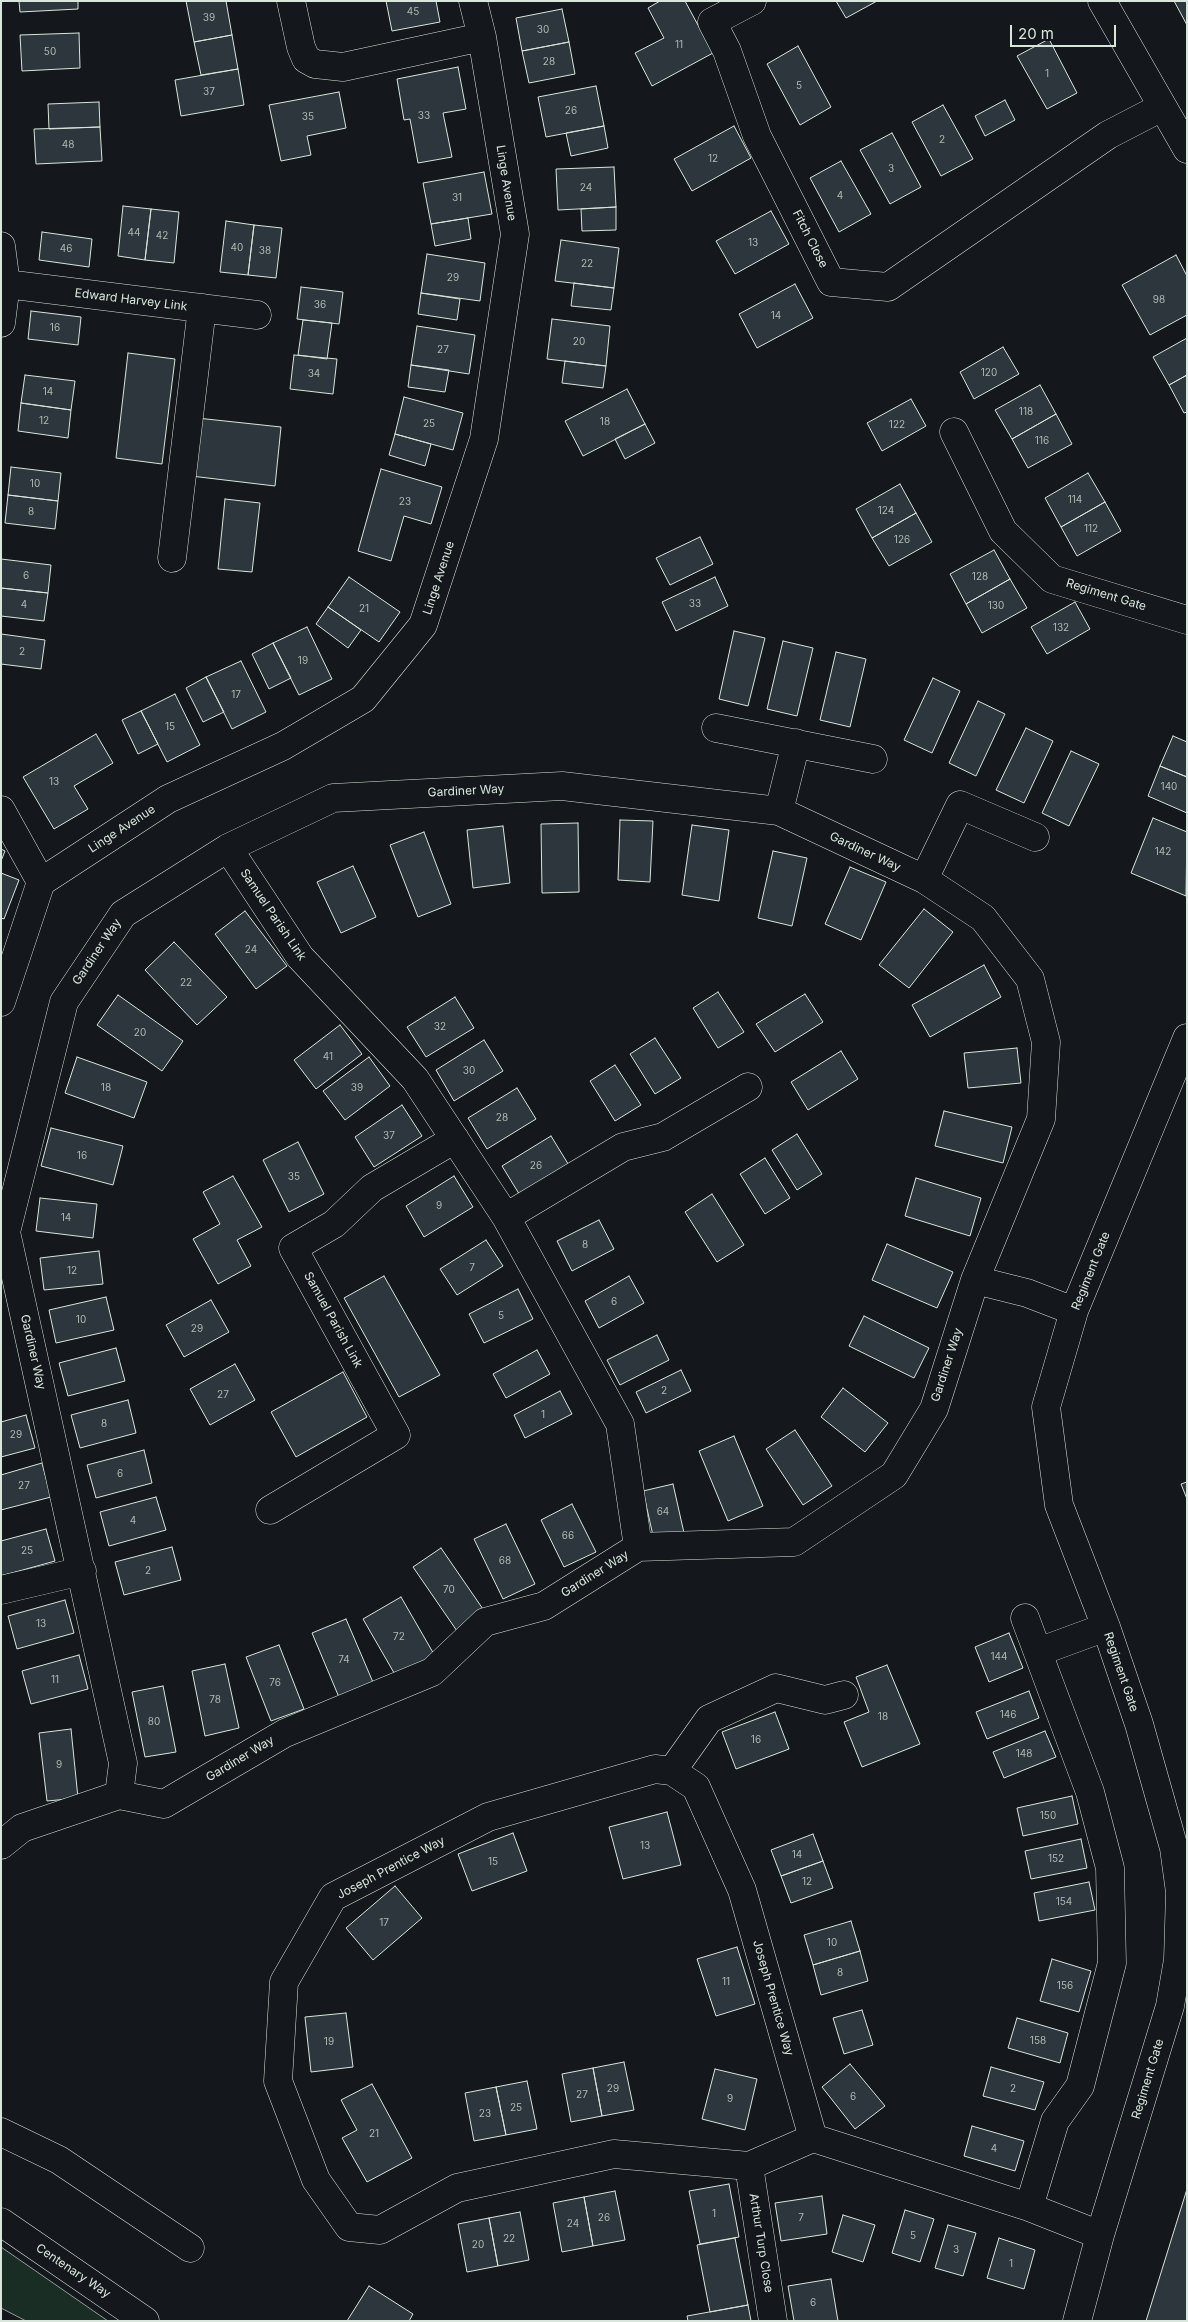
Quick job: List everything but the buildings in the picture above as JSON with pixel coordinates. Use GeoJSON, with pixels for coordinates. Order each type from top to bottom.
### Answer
{"type":"FeatureCollection","features":[{"type":"Feature","properties":{"kind":"street"},"geometry":{"type":"LineString","coordinates":[[291,1],[301,47],[306,59],[315,64],[343,67],[482,38]]}},
{"type":"Feature","properties":{"kind":"street","name":"Linge Avenue"},"geometry":{"type":"LineString","coordinates":[[41,882],[168,799],[283,746],[363,699],[423,625],[484,439],[515,234],[482,38],[473,1]]}},
{"type":"Feature","properties":{"kind":"street","name":"Fitch Close"},"geometry":{"type":"LineString","coordinates":[[752,1],[712,22],[727,51],[757,136],[831,282],[888,287],[1108,135],[1162,107]]}},
{"type":"Feature","properties":{"kind":"street"},"geometry":{"type":"LineString","coordinates":[[1102,1],[1187,149]]}},
{"type":"Feature","properties":{"kind":"street"},"geometry":{"type":"LineString","coordinates":[[1,246],[6,284],[1,323]]}},
{"type":"Feature","properties":{"kind":"street","name":"Edward Harvey Link"},"geometry":{"type":"LineString","coordinates":[[6,284],[257,314]]}},
{"type":"Feature","properties":{"kind":"street"},"geometry":{"type":"LineString","coordinates":[[172,558],[202,308]]}},
{"type":"Feature","properties":{"kind":"street","name":"Regiment Gate"},"geometry":{"type":"LineString","coordinates":[[954,432],[1003,531],[1052,579],[1187,620]]}},
{"type":"Feature","properties":{"kind":"street"},"geometry":{"type":"LineString","coordinates":[[716,728],[796,742],[873,759]]}},
{"type":"Feature","properties":{"kind":"street"},"geometry":{"type":"LineString","coordinates":[[778,812],[796,742]]}},
{"type":"Feature","properties":{"kind":"street","name":"Gardiner Way"},"geometry":{"type":"LineString","coordinates":[[562,786],[778,812],[924,879],[984,918],[1030,978],[1046,1042],[1041,1119],[975,1280],[934,1408],[894,1474],[794,1542],[638,1547],[544,1606],[485,1622],[432,1672],[285,1733],[164,1804],[119,1795],[123,1763],[6,1232],[64,1002],[123,914],[228,848],[333,798],[562,786]]}},
{"type":"Feature","properties":{"kind":"street"},"geometry":{"type":"LineString","coordinates":[[924,879],[960,805],[1035,837]]}},
{"type":"Feature","properties":{"kind":"street"},"geometry":{"type":"LineString","coordinates":[[1,810],[41,882],[1,1002]]}},
{"type":"Feature","properties":{"kind":"street","name":"Samuel Parish Link"},"geometry":{"type":"LineString","coordinates":[[228,848],[300,957],[416,1079],[506,1217],[620,1424],[638,1547]]}},
{"type":"Feature","properties":{"kind":"street","name":"Regiment Gate"},"geometry":{"type":"LineString","coordinates":[[1077,2321],[1100,2234],[1179,2009],[1180,1892],[1174,1848],[1139,1724],[1106,1627],[1060,1505],[1046,1407],[1074,1311],[1187,1038]]}},
{"type":"Feature","properties":{"kind":"street"},"geometry":{"type":"LineString","coordinates":[[506,1217],[623,1147],[663,1137],[748,1087]]}},
{"type":"Feature","properties":{"kind":"street","name":"Samuel Parish Link"},"geometry":{"type":"LineString","coordinates":[[270,1510],[396,1435],[293,1248],[334,1224],[372,1188],[455,1139]]}},
{"type":"Feature","properties":{"kind":"street"},"geometry":{"type":"LineString","coordinates":[[975,1280],[1027,1294],[1074,1311]]}},
{"type":"Feature","properties":{"kind":"street"},"geometry":{"type":"LineString","coordinates":[[1,1590],[82,1570]]}},
{"type":"Feature","properties":{"kind":"street"},"geometry":{"type":"LineString","coordinates":[[1025,1618],[1090,1792],[1110,1868],[1112,1963],[1080,2086],[1055,2121],[1029,2208]]}},
{"type":"Feature","properties":{"kind":"street"},"geometry":{"type":"LineString","coordinates":[[1038,1652],[1106,1627]]}},
{"type":"Feature","properties":{"kind":"street"},"geometry":{"type":"LineString","coordinates":[[672,1771],[709,1719],[776,1688],[825,1700],[844,1695]]}},
{"type":"Feature","properties":{"kind":"street","name":"Joseph Prentice Way"},"geometry":{"type":"LineString","coordinates":[[655,1769],[672,1771],[696,1787],[742,1890],[814,2138],[749,2166],[614,2154],[457,2188],[380,2230],[349,2227],[316,2180],[278,2081],[284,1982],[333,1897],[488,1817],[655,1769]]}},
{"type":"Feature","properties":{"kind":"street"},"geometry":{"type":"LineString","coordinates":[[1,1845],[22,1828],[119,1795]]}},
{"type":"Feature","properties":{"kind":"street"},"geometry":{"type":"LineString","coordinates":[[1,2132],[59,2160],[190,2248]]}},
{"type":"Feature","properties":{"kind":"street"},"geometry":{"type":"LineString","coordinates":[[814,2138],[1029,2208],[1100,2234]]}},
{"type":"Feature","properties":{"kind":"street","name":"Arthur Turp Close"},"geometry":{"type":"LineString","coordinates":[[749,2166],[773,2321]]}},
{"type":"Feature","properties":{"kind":"street","name":"Centenary Way"},"geometry":{"type":"LineString","coordinates":[[1,2222],[145,2321]]}},
{"type":"Feature","properties":{"kind":"green space"},"geometry":{"type":"Polygon","coordinates":[[[1,2247],[108,2321],[26,2321],[1,2308],[1,2247]]]}}]}
